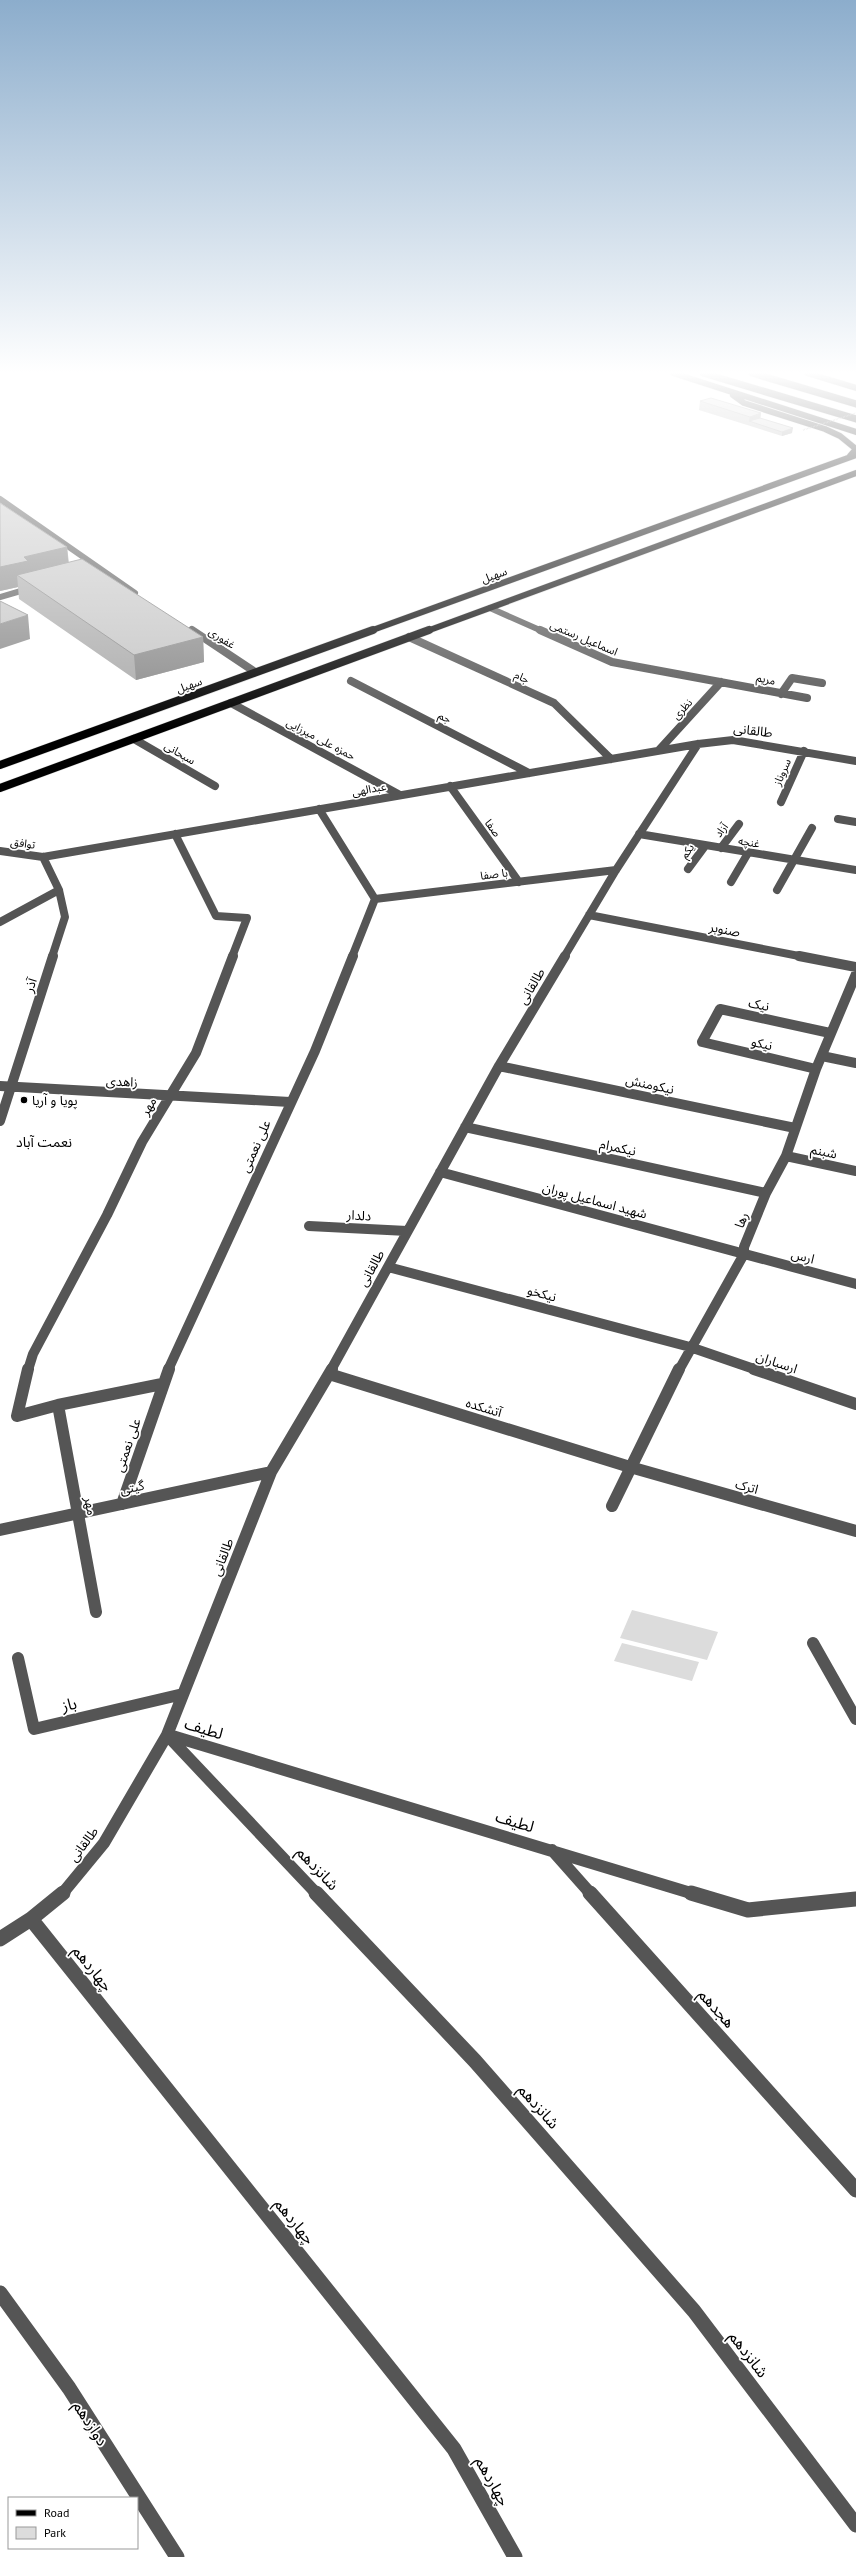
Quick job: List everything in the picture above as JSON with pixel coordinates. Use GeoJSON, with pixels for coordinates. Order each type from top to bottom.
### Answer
{"type":"FeatureCollection","features":[{"type":"Feature","properties":{"kind":"main road","name":"سهیل"},"geometry":{"type":"LineString","coordinates":[[0,765],[750,492]]}},
{"type":"Feature","properties":{"kind":"main road"},"geometry":{"type":"LineString","coordinates":[[0,788],[804,492]]}},
{"type":"Feature","properties":{"kind":"street"},"geometry":{"type":"LineString","coordinates":[[0,499],[144,599]]}},
{"type":"Feature","properties":{"kind":"street"},"geometry":{"type":"LineString","coordinates":[[0,597],[35,586]]}},
{"type":"Feature","properties":{"kind":"street","name":"اسماعیل رستمی"},"geometry":{"type":"LineString","coordinates":[[490,608],[612,662],[721,682]]}},
{"type":"Feature","properties":{"kind":"street","name":"غفوری"},"geometry":{"type":"LineString","coordinates":[[183,625],[255,672]]}},
{"type":"Feature","properties":{"kind":"street","name":"جام"},"geometry":{"type":"LineString","coordinates":[[409,638],[554,703],[611,759]]}},
{"type":"Feature","properties":{"kind":"street"},"geometry":{"type":"LineString","coordinates":[[781,694],[792,678],[822,683]]}},
{"type":"Feature","properties":{"kind":"street","name":"جم"},"geometry":{"type":"LineString","coordinates":[[351,681],[529,773]]}},
{"type":"Feature","properties":{"kind":"street","name":"مریم"},"geometry":{"type":"LineString","coordinates":[[721,682],[807,698]]}},
{"type":"Feature","properties":{"kind":"street","name":"نظری"},"geometry":{"type":"LineString","coordinates":[[659,750],[721,682]]}},
{"type":"Feature","properties":{"kind":"street","name":"حمزه علی میرزایی"},"geometry":{"type":"LineString","coordinates":[[231,703],[400,795]]}},
{"type":"Feature","properties":{"kind":"street","name":"سبحانی"},"geometry":{"type":"LineString","coordinates":[[134,739],[215,786]]}},
{"type":"Feature","properties":{"kind":"street","name":"طالقانی"},"geometry":{"type":"LineString","coordinates":[[0,1940],[31,1919],[65,1891],[104,1843],[167,1735],[271,1472],[329,1374],[499,1066],[616,870],[698,744],[733,740],[855,759]]}},
{"type":"Feature","properties":{"kind":"street","name":"عبدالهی"},"geometry":{"type":"LineString","coordinates":[[43,857],[698,744]]}},
{"type":"Feature","properties":{"kind":"street","name":"سروناز"},"geometry":{"type":"LineString","coordinates":[[781,802],[804,751]]}},
{"type":"Feature","properties":{"kind":"street","name":"صفا"},"geometry":{"type":"LineString","coordinates":[[450,786],[518,882]]}},
{"type":"Feature","properties":{"kind":"street"},"geometry":{"type":"LineString","coordinates":[[319,809],[375,899]]}},
{"type":"Feature","properties":{"kind":"street"},"geometry":{"type":"LineString","coordinates":[[838,819],[856,822]]}},
{"type":"Feature","properties":{"kind":"street","name":"آزاد"},"geometry":{"type":"LineString","coordinates":[[721,848],[739,824]]}},
{"type":"Feature","properties":{"kind":"street"},"geometry":{"type":"LineString","coordinates":[[777,890],[812,828]]}},
{"type":"Feature","properties":{"kind":"street","name":"مهر"},"geometry":{"type":"LineString","coordinates":[[96,1612],[58,1405],[17,1416],[21,1394],[33,1354],[107,1215],[142,1142],[196,1053],[247,918],[216,916],[175,834]]}},
{"type":"Feature","properties":{"kind":"street","name":"غنچه"},"geometry":{"type":"LineString","coordinates":[[639,834],[704,846],[856,870]]}},
{"type":"Feature","properties":{"kind":"street","name":"یکم"},"geometry":{"type":"LineString","coordinates":[[688,869],[704,846]]}},
{"type":"Feature","properties":{"kind":"street","name":"توافق"},"geometry":{"type":"LineString","coordinates":[[0,851],[43,857]]}},
{"type":"Feature","properties":{"kind":"street"},"geometry":{"type":"LineString","coordinates":[[731,882],[748,853]]}},
{"type":"Feature","properties":{"kind":"street","name":"آذر"},"geometry":{"type":"LineString","coordinates":[[0,1121],[65,917],[59,890],[43,857]]}},
{"type":"Feature","properties":{"kind":"street","name":"با صفا"},"geometry":{"type":"LineString","coordinates":[[375,899],[616,870]]}},
{"type":"Feature","properties":{"kind":"street"},"geometry":{"type":"LineString","coordinates":[[0,922],[59,890]]}},
{"type":"Feature","properties":{"kind":"street","name":"علی نعمتی"},"geometry":{"type":"LineString","coordinates":[[122,1504],[162,1384],[290,1102],[315,1051],[375,899]]}},
{"type":"Feature","properties":{"kind":"street","name":"صنوبر"},"geometry":{"type":"LineString","coordinates":[[589,915],[856,967]]}},
{"type":"Feature","properties":{"kind":"street","name":"رها"},"geometry":{"type":"LineString","coordinates":[[612,1506],[690,1347],[744,1254],[744,1247],[766,1193],[786,1156],[830,1032],[856,974]]}},
{"type":"Feature","properties":{"kind":"street","name":"نیک"},"geometry":{"type":"LineString","coordinates":[[702,1042],[720,1009],[830,1032]]}},
{"type":"Feature","properties":{"kind":"street","name":"نیکو"},"geometry":{"type":"LineString","coordinates":[[702,1042],[816,1069]]}},
{"type":"Feature","properties":{"kind":"street"},"geometry":{"type":"LineString","coordinates":[[822,1056],[856,1063]]}},
{"type":"Feature","properties":{"kind":"street","name":"نیکومنش"},"geometry":{"type":"LineString","coordinates":[[499,1066],[795,1128]]}},
{"type":"Feature","properties":{"kind":"street","name":"زاهدی"},"geometry":{"type":"LineString","coordinates":[[0,1086],[290,1102]]}},
{"type":"Feature","properties":{"kind":"street","name":"نیکمرام"},"geometry":{"type":"LineString","coordinates":[[465,1127],[766,1193]]}},
{"type":"Feature","properties":{"kind":"street","name":"شبنم"},"geometry":{"type":"LineString","coordinates":[[786,1156],[856,1171]]}},
{"type":"Feature","properties":{"kind":"street","name":"شهید اسماعیل پوران"},"geometry":{"type":"LineString","coordinates":[[440,1172],[744,1254]]}},
{"type":"Feature","properties":{"kind":"street","name":"دلدار"},"geometry":{"type":"LineString","coordinates":[[309,1226],[407,1231]]}},
{"type":"Feature","properties":{"kind":"street","name":"ارس"},"geometry":{"type":"LineString","coordinates":[[744,1254],[856,1284]]}},
{"type":"Feature","properties":{"kind":"street","name":"نیکخو"},"geometry":{"type":"LineString","coordinates":[[388,1267],[690,1347]]}},
{"type":"Feature","properties":{"kind":"street","name":"ارسباران"},"geometry":{"type":"LineString","coordinates":[[690,1347],[856,1404]]}},
{"type":"Feature","properties":{"kind":"street","name":"آتشکده"},"geometry":{"type":"LineString","coordinates":[[329,1374],[630,1467]]}},
{"type":"Feature","properties":{"kind":"street"},"geometry":{"type":"LineString","coordinates":[[58,1405],[162,1384]]}},
{"type":"Feature","properties":{"kind":"street","name":"اترک"},"geometry":{"type":"LineString","coordinates":[[630,1467],[856,1531]]}},
{"type":"Feature","properties":{"kind":"street","name":"گیتی"},"geometry":{"type":"LineString","coordinates":[[0,1530],[271,1472]]}},
{"type":"Feature","properties":{"kind":"street"},"geometry":{"type":"LineString","coordinates":[[813,1644],[856,1719]]}},
{"type":"Feature","properties":{"kind":"street","name":"باز"},"geometry":{"type":"LineString","coordinates":[[18,1658],[34,1729],[183,1694]]}},
{"type":"Feature","properties":{"kind":"street","name":"لطیف"},"geometry":{"type":"LineString","coordinates":[[167,1735],[748,1910],[856,1899]]}},
{"type":"Feature","properties":{"kind":"street","name":"شانزدهم"},"geometry":{"type":"LineString","coordinates":[[167,1735],[475,2060],[694,2311],[856,2525]]}},
{"type":"Feature","properties":{"kind":"street","name":"هجدهم"},"geometry":{"type":"LineString","coordinates":[[552,1850],[856,2190]]}},
{"type":"Feature","properties":{"kind":"street","name":"چهاردهم"},"geometry":{"type":"LineString","coordinates":[[31,1919],[454,2449],[515,2557]]}},
{"type":"Feature","properties":{"kind":"street","name":"دوازدهم"},"geometry":{"type":"LineString","coordinates":[[0,2293],[69,2388],[177,2557]]}},
{"type":"Feature","properties":{"kind":"green space"},"geometry":{"type":"Polygon","coordinates":[[[632,1610],[718,1632],[707,1660],[620,1638],[632,1610]]]}},
{"type":"Feature","properties":{"kind":"green space"},"geometry":{"type":"Polygon","coordinates":[[[622,1643],[699,1662],[692,1681],[614,1661],[622,1643]]]}},
{"type":"Feature","properties":{"kind":"building"},"geometry":{"type":"Polygon","coordinates":[[[0,503],[67,547],[24,557],[28,561],[0,567],[0,503]]]}},
{"type":"Feature","properties":{"kind":"building"},"geometry":{"type":"Polygon","coordinates":[[[82,559],[203,637],[134,655],[17,575],[82,559]]]}},
{"type":"Feature","properties":{"kind":"building"},"geometry":{"type":"Polygon","coordinates":[[[0,601],[28,615],[0,624],[0,601]]]}},
{"type":"Feature","properties":{"kind":"place","name":"پویا و آریا"},"geometry":{"type":"Point","coordinates":[24,1100]}},
{"type":"Feature","properties":{"kind":"district","name":"نعمت آباد"},"geometry":{"type":"Point","coordinates":[44,1142]}}]}
